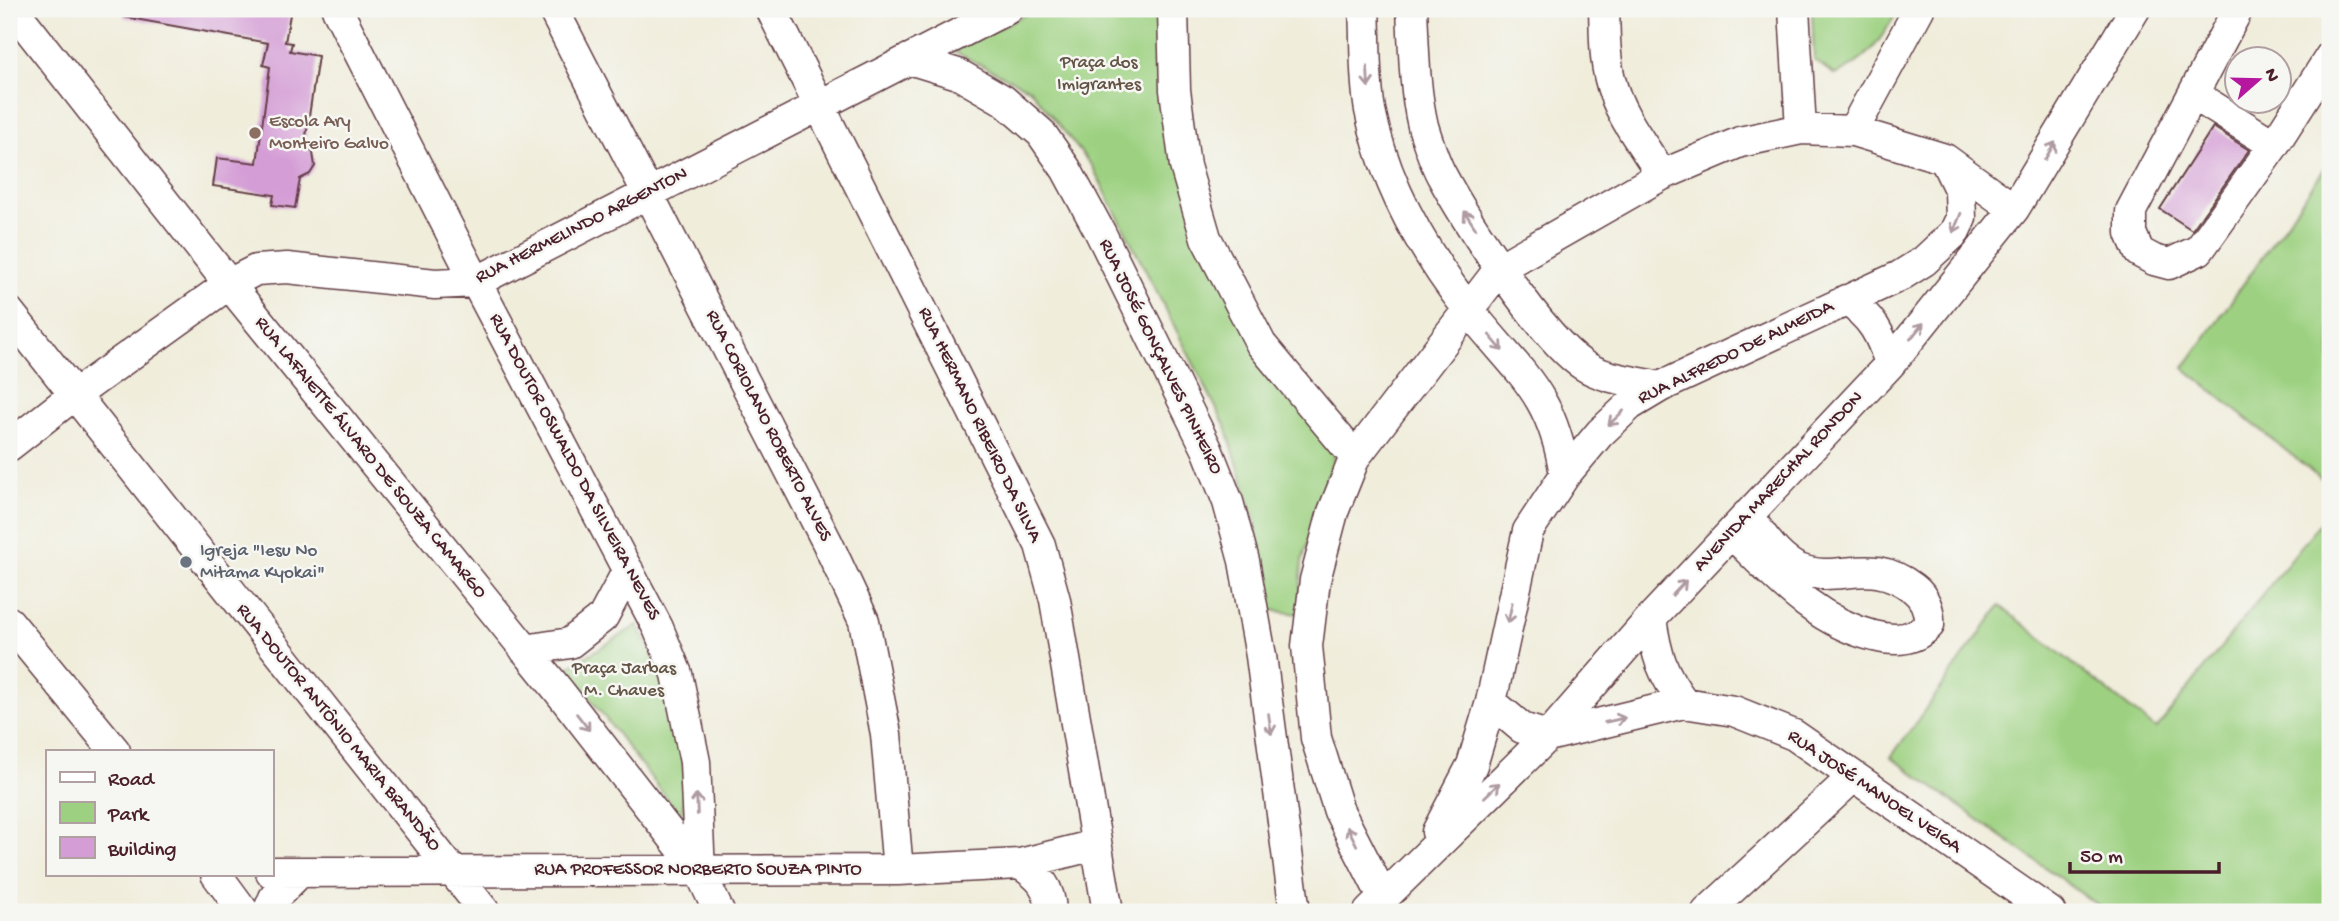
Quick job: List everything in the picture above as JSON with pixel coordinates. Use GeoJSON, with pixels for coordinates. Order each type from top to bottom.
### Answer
{"type":"FeatureCollection","features":[{"type":"Feature","properties":{"kind":"street","name":"RUA LAFAIETTE ÁLVARO DE SOUZA CAMARGO"},"geometry":{"type":"LineString","coordinates":[[13,9],[229,284],[558,690],[700,872],[719,912]]}},
{"type":"Feature","properties":{"kind":"street","name":"RUA DOUTOR OSWALDO DA SILVEIRA NEVES"},"geometry":{"type":"LineString","coordinates":[[337,9],[476,282],[658,628],[677,674],[695,762],[700,872]]}},
{"type":"Feature","properties":{"kind":"street","name":"RUA CORIOLANO ROBERTO ALVES"},"geometry":{"type":"LineString","coordinates":[[553,9],[827,542],[864,621],[886,734],[898,870]]}},
{"type":"Feature","properties":{"kind":"street","name":"RUA HERMANO RIBEIRO DA SILVA"},"geometry":{"type":"LineString","coordinates":[[771,9],[1040,545],[1055,600],[1108,912]]}},
{"type":"Feature","properties":{"kind":"street","name":"RUA HERMELINDO ARGENTON"},"geometry":{"type":"LineString","coordinates":[[9,446],[73,396],[229,284],[256,270],[287,268],[435,284],[476,282],[1007,9]]}},
{"type":"Feature","properties":{"kind":"street"},"geometry":{"type":"LineString","coordinates":[[1173,9],[1175,90],[1185,166],[1206,238],[1261,344],[1355,457]]}},
{"type":"Feature","properties":{"kind":"street"},"geometry":{"type":"LineString","coordinates":[[1364,9],[1370,107],[1396,193],[1430,253],[1467,308],[1538,392],[1553,422],[1565,475]]}},
{"type":"Feature","properties":{"kind":"street"},"geometry":{"type":"LineString","coordinates":[[1412,9],[1415,77],[1423,126],[1441,175],[1501,267],[1558,343],[1583,365],[1603,374],[1660,387]]}},
{"type":"Feature","properties":{"kind":"street"},"geometry":{"type":"LineString","coordinates":[[1604,9],[1605,58],[1610,83],[1619,105],[1662,175]]}},
{"type":"Feature","properties":{"kind":"street"},"geometry":{"type":"LineString","coordinates":[[1794,9],[1801,129]]}},
{"type":"Feature","properties":{"kind":"street"},"geometry":{"type":"LineString","coordinates":[[1853,131],[1919,9]]}},
{"type":"Feature","properties":{"kind":"street","name":"AVENIDA MARECHAL RONDON"},"geometry":{"type":"LineString","coordinates":[[1376,905],[1548,736],[1651,618],[1890,364],[2008,217],[2135,9]]}},
{"type":"Feature","properties":{"kind":"street"},"geometry":{"type":"LineString","coordinates":[[2238,9],[2131,211],[2131,233],[2139,252],[2169,264],[2199,250],[2274,145],[2330,57]]}},
{"type":"Feature","properties":{"kind":"street","name":"RUA JOSÉ GONÇALVES PINHEIRO"},"geometry":{"type":"LineString","coordinates":[[909,59],[958,74],[1003,100],[1041,133],[1066,169],[1172,374],[1207,449],[1228,502],[1244,561],[1261,656],[1295,912]]}},
{"type":"Feature","properties":{"kind":"street"},"geometry":{"type":"LineString","coordinates":[[2193,94],[2274,145]]}},
{"type":"Feature","properties":{"kind":"street"},"geometry":{"type":"LineString","coordinates":[[1376,905],[1339,811],[1316,738],[1307,646],[1315,580],[1330,523],[1355,457],[1501,267],[1662,175],[1740,142],[1801,129],[1853,131],[1945,159],[1989,192],[2008,217]]}},
{"type":"Feature","properties":{"kind":"street","name":"RUA ALFREDO DE ALMEIDA"},"geometry":{"type":"LineString","coordinates":[[1425,855],[1472,765],[1491,702],[1528,531],[1565,475],[1600,433],[1630,405],[1660,387],[1900,276],[1924,261],[1954,233],[1961,218],[1963,205],[1960,191],[1945,159]]}},
{"type":"Feature","properties":{"kind":"street"},"geometry":{"type":"LineString","coordinates":[[1846,300],[1866,313],[1880,333],[1890,364]]}},
{"type":"Feature","properties":{"kind":"street","name":"RUA DOUTOR ANTÔNIO MARIA BRANDÃO"},"geometry":{"type":"LineString","coordinates":[[9,312],[485,912]]}},
{"type":"Feature","properties":{"kind":"street"},"geometry":{"type":"LineString","coordinates":[[1739,524],[1784,562],[1803,570],[1878,571],[1898,577],[1917,590],[1925,602],[1929,625],[1909,638],[1888,640],[1853,631],[1825,619],[1739,524]]}},
{"type":"Feature","properties":{"kind":"street"},"geometry":{"type":"LineString","coordinates":[[525,650],[570,643],[603,617],[628,570]]}},
{"type":"Feature","properties":{"kind":"street"},"geometry":{"type":"LineString","coordinates":[[603,617],[658,628]]}},
{"type":"Feature","properties":{"kind":"street"},"geometry":{"type":"LineString","coordinates":[[1651,618],[1656,652],[1664,676],[1684,704]]}},
{"type":"Feature","properties":{"kind":"street"},"geometry":{"type":"LineString","coordinates":[[9,622],[114,750]]}},
{"type":"Feature","properties":{"kind":"street"},"geometry":{"type":"LineString","coordinates":[[558,690],[570,643]]}},
{"type":"Feature","properties":{"kind":"street"},"geometry":{"type":"LineString","coordinates":[[1261,656],[1307,646]]}},
{"type":"Feature","properties":{"kind":"street"},"geometry":{"type":"LineString","coordinates":[[1491,702],[1522,728],[1548,736]]}},
{"type":"Feature","properties":{"kind":"street","name":"RUA JOSÉ MANOEL VEIGA"},"geometry":{"type":"LineString","coordinates":[[1548,736],[1684,704],[1734,711],[1767,722],[1794,735],[2043,910]]}},
{"type":"Feature","properties":{"kind":"street"},"geometry":{"type":"LineString","coordinates":[[1707,912],[1852,778]]}},
{"type":"Feature","properties":{"kind":"street","name":"RUA PROFESSOR NORBERTO SOUZA PINTO"},"geometry":{"type":"LineString","coordinates":[[248,912],[274,898],[285,873],[451,870],[898,870],[1020,864],[1095,845]]}},
{"type":"Feature","properties":{"kind":"street"},"geometry":{"type":"LineString","coordinates":[[1020,864],[1040,876],[1050,896],[1051,912]]}},
{"type":"Feature","properties":{"kind":"street"},"geometry":{"type":"LineString","coordinates":[[217,876],[248,912]]}},
{"type":"Feature","properties":{"kind":"green space","name":"Praça dos Imigrantes"},"geometry":{"type":"Polygon","coordinates":[[[1036,9],[1162,9],[1171,143],[1335,453],[1302,562],[1299,614],[1270,610],[1255,521],[1226,427],[1092,166],[1030,89],[953,51],[1036,9]]]}},
{"type":"Feature","properties":{"kind":"green space"},"geometry":{"type":"Polygon","coordinates":[[[1812,9],[1899,9],[1880,40],[1866,56],[1835,75],[1814,60],[1812,9]]]}},
{"type":"Feature","properties":{"kind":"green space"},"geometry":{"type":"Polygon","coordinates":[[[2330,161],[2330,486],[2184,368],[2330,161]]]}},
{"type":"Feature","properties":{"kind":"green space"},"geometry":{"type":"Polygon","coordinates":[[[2330,510],[2330,912],[2107,912],[1891,757],[2000,606],[2156,729],[2330,510]]]}},
{"type":"Feature","properties":{"kind":"green space","name":"Praça Jarbas M. Chaves"},"geometry":{"type":"Polygon","coordinates":[[[638,625],[660,670],[676,718],[684,768],[681,817],[567,668],[638,625]]]}},
{"type":"Feature","properties":{"kind":"building"},"geometry":{"type":"Polygon","coordinates":[[[125,9],[291,9],[285,42],[292,43],[290,51],[318,56],[305,143],[313,153],[315,166],[310,174],[300,179],[295,208],[272,205],[274,195],[213,186],[217,158],[257,163],[270,67],[263,65],[268,43],[124,17],[125,9]]]}},
{"type":"Feature","properties":{"kind":"building"},"geometry":{"type":"Polygon","coordinates":[[[2213,127],[2249,150],[2192,230],[2160,209],[2213,127]]]}},
{"type":"Feature","properties":{"kind":"place","name":"Escola Ary Monteiro Galvo"},"geometry":{"type":"Point","coordinates":[255,133]}},
{"type":"Feature","properties":{"kind":"place","name":"Igreja \"Iesu No Mitama Kyokai\""},"geometry":{"type":"Point","coordinates":[186,562]}}]}
